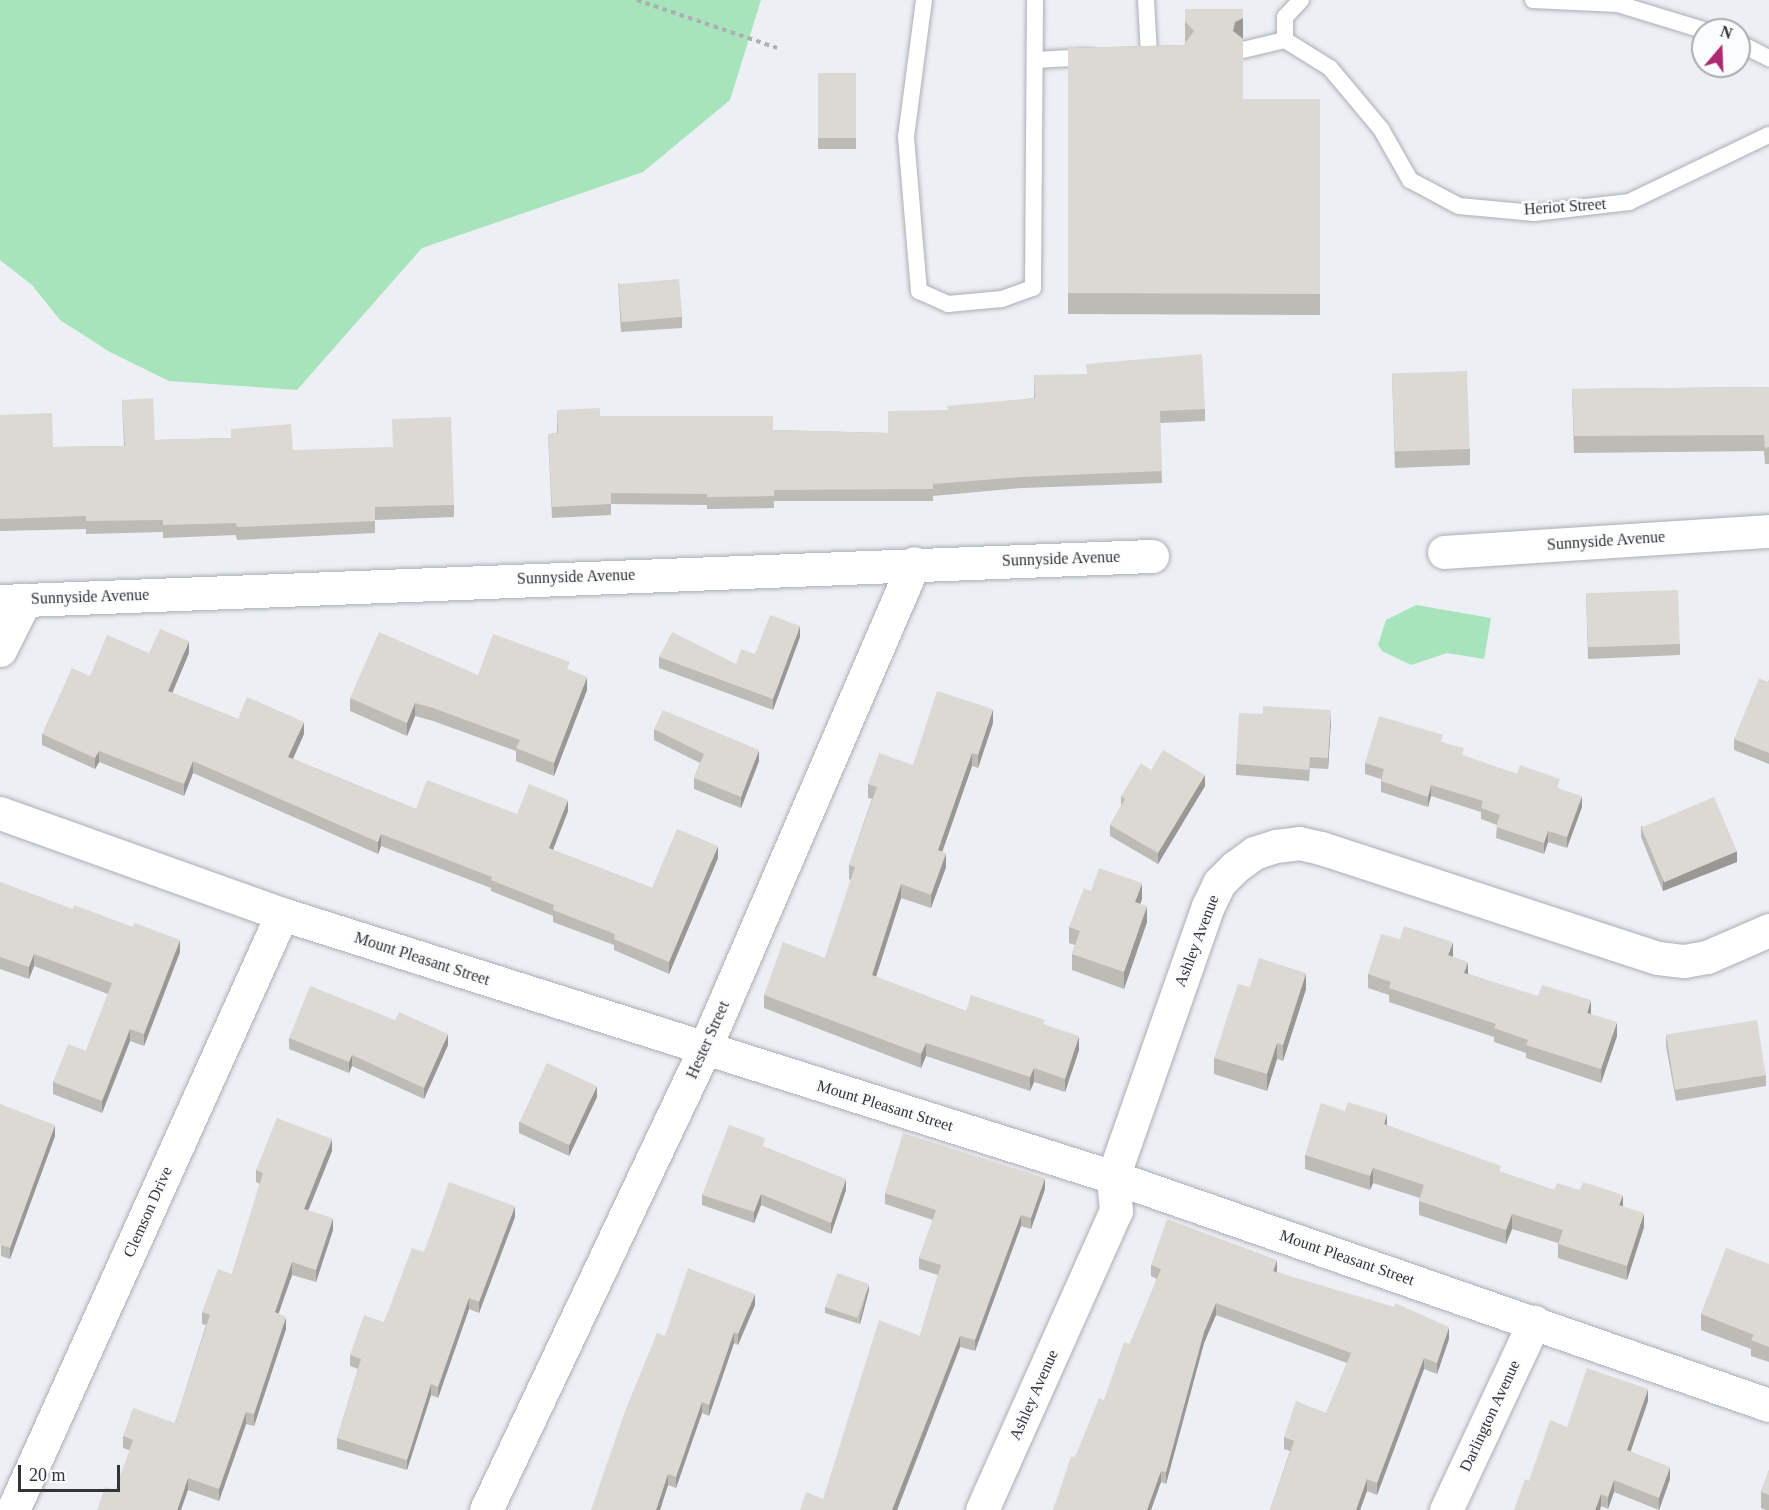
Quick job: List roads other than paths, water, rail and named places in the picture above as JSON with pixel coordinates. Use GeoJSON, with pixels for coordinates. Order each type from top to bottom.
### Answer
{"type":"FeatureCollection","features":[{"type":"Feature","properties":{"kind":"street","name":"Sunnyside Avenue"},"geometry":{"type":"LineString","coordinates":[[1444,552],[1769,531]]}},
{"type":"Feature","properties":{"kind":"street","name":"Sunnyside Avenue"},"geometry":{"type":"LineString","coordinates":[[13,601],[914,563],[1152,556]]}},
{"type":"Feature","properties":{"kind":"street","name":"Hester Street"},"geometry":{"type":"LineString","coordinates":[[486,1510],[704,1050],[914,563]]}},
{"type":"Feature","properties":{"kind":"street"},"geometry":{"type":"LineString","coordinates":[[0,650],[13,601]]}},
{"type":"Feature","properties":{"kind":"street","name":"Mount Pleasant Street"},"geometry":{"type":"LineString","coordinates":[[0,813],[282,914],[704,1050],[1113,1177],[1769,1405]]}},
{"type":"Feature","properties":{"kind":"street","name":"Ashley Avenue"},"geometry":{"type":"LineString","coordinates":[[982,1510],[1116,1211],[1113,1177],[1208,906],[1219,883],[1254,853],[1299,843],[1321,848],[1658,958],[1683,961],[1707,957],[1769,930]]}},
{"type":"Feature","properties":{"kind":"street","name":"Clemson Drive"},"geometry":{"type":"LineString","coordinates":[[13,1510],[282,914]]}},
{"type":"Feature","properties":{"kind":"street","name":"Darlington Avenue"},"geometry":{"type":"LineString","coordinates":[[1446,1510],[1534,1322]]}},
{"type":"Feature","properties":{"kind":"lane"},"geometry":{"type":"LineString","coordinates":[[924,0],[906,137],[919,291],[948,304],[1002,299],[1034,288],[1035,0]]}},
{"type":"Feature","properties":{"kind":"lane"},"geometry":{"type":"LineString","coordinates":[[1126,55],[1155,54],[1146,0]]}},
{"type":"Feature","properties":{"kind":"lane"},"geometry":{"type":"LineString","coordinates":[[1243,50],[1286,40],[1285,17],[1301,0]]}},
{"type":"Feature","properties":{"kind":"lane"},"geometry":{"type":"LineString","coordinates":[[1533,0],[1618,4],[1691,26]]}},
{"type":"Feature","properties":{"kind":"lane","name":"Heriot Street"},"geometry":{"type":"LineString","coordinates":[[1286,40],[1330,68],[1381,129],[1410,180],[1459,206],[1534,213],[1629,202],[1769,135]]}},
{"type":"Feature","properties":{"kind":"lane"},"geometry":{"type":"LineString","coordinates":[[1751,50],[1769,58]]}},
{"type":"Feature","properties":{"kind":"lane"},"geometry":{"type":"LineString","coordinates":[[1036,60],[1104,56]]}}]}
